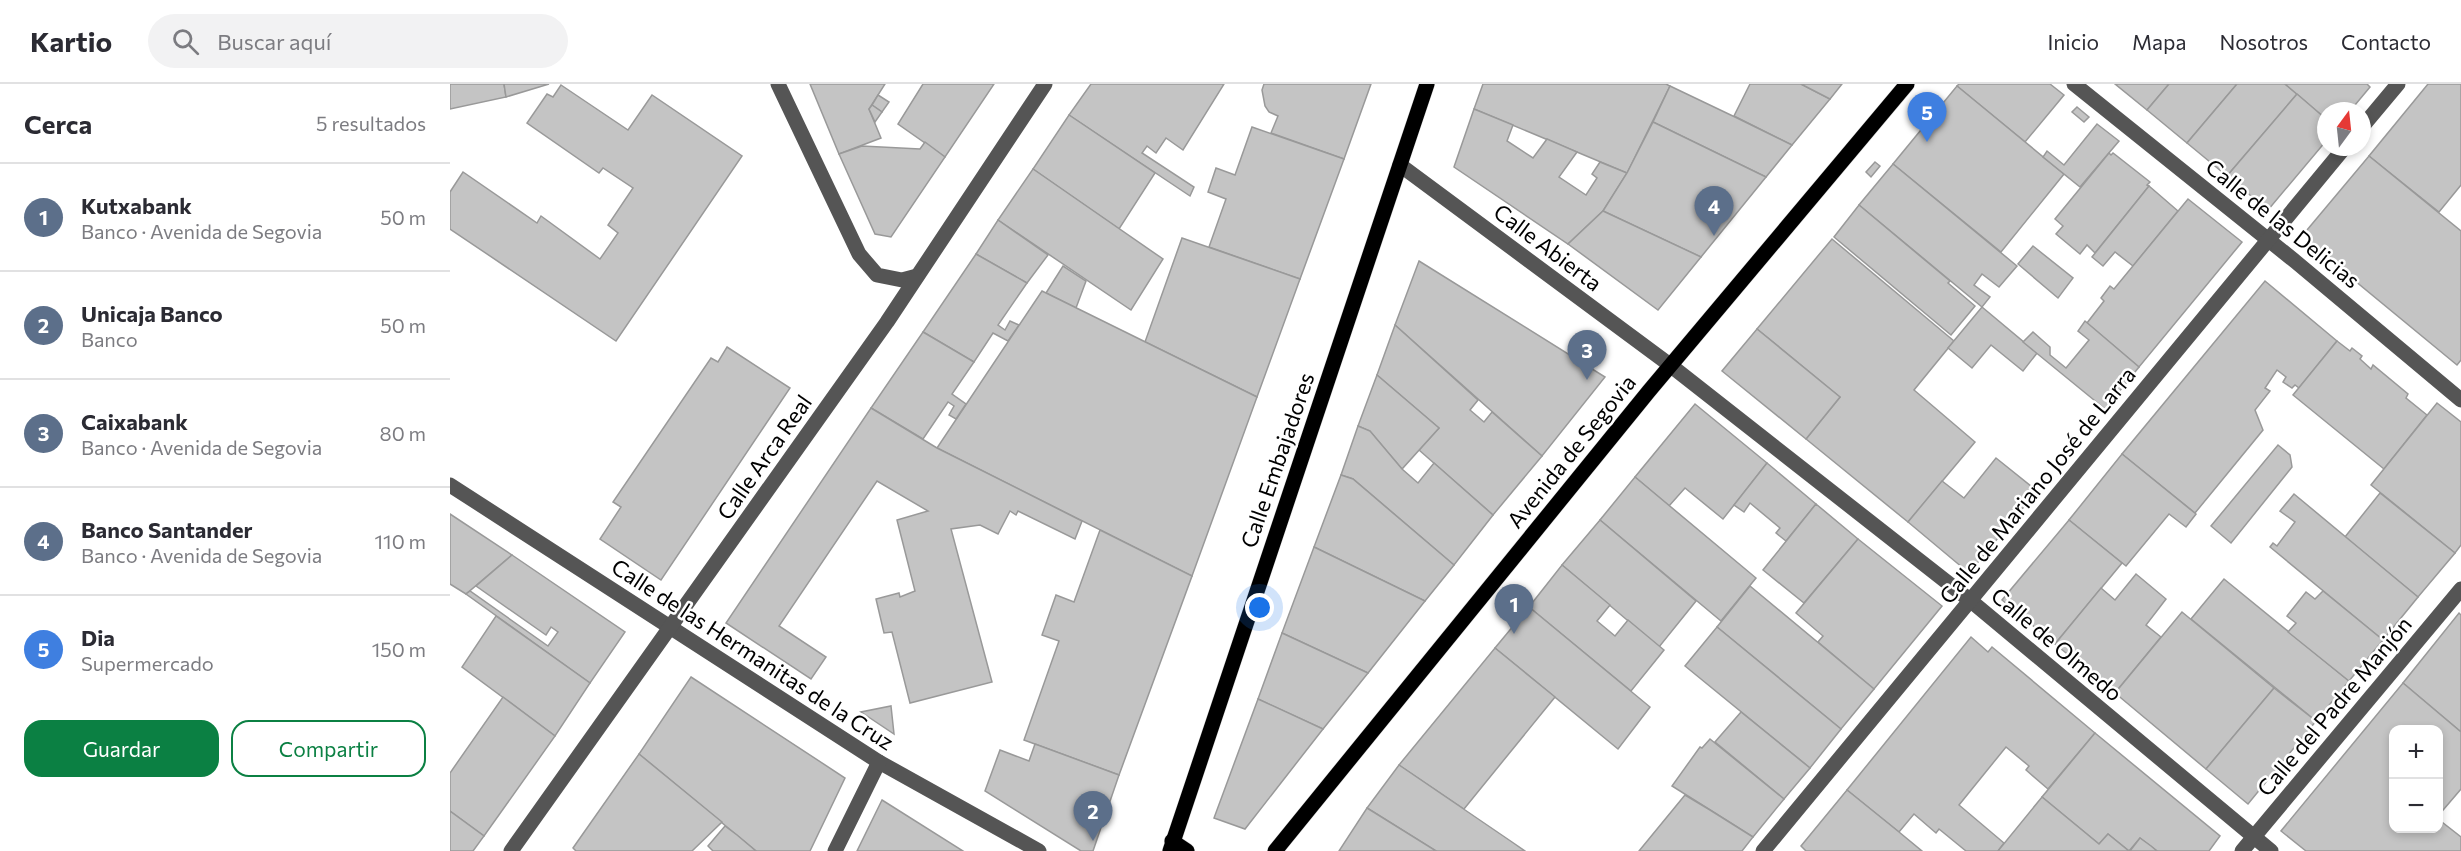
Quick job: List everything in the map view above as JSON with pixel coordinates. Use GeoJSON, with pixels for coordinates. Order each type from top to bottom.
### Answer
{"type":"FeatureCollection","features":[{"type":"Feature","properties":{"kind":"main road","name":"Calle Embajadores"},"geometry":{"type":"LineString","coordinates":[[1171,846],[1428,84]]}},
{"type":"Feature","properties":{"kind":"main road","name":"Avenida de Segovia"},"geometry":{"type":"LineString","coordinates":[[1275,851],[1670,365],[1906,84]]}},
{"type":"Feature","properties":{"kind":"main road"},"geometry":{"type":"LineString","coordinates":[[1171,846],[1186,851]]}},
{"type":"Feature","properties":{"kind":"street"},"geometry":{"type":"LineString","coordinates":[[778,84],[860,254],[877,275],[902,280],[917,276]]}},
{"type":"Feature","properties":{"kind":"street","name":"Calle Arca Real"},"geometry":{"type":"LineString","coordinates":[[511,851],[917,276],[1045,84]]}},
{"type":"Feature","properties":{"kind":"street","name":"Calle de las Delicias"},"geometry":{"type":"LineString","coordinates":[[2074,84],[2267,239],[2461,400]]}},
{"type":"Feature","properties":{"kind":"street"},"geometry":{"type":"LineString","coordinates":[[2371,116],[2398,84]]}},
{"type":"Feature","properties":{"kind":"street","name":"Calle de Mariano José de Larra"},"geometry":{"type":"LineString","coordinates":[[1763,851],[2337,156]]}},
{"type":"Feature","properties":{"kind":"street","name":"Calle Abierta"},"geometry":{"type":"LineString","coordinates":[[1400,165],[1670,365]]}},
{"type":"Feature","properties":{"kind":"street","name":"Calle de Olmedo"},"geometry":{"type":"LineString","coordinates":[[1670,365],[1971,601],[2271,851]]}},
{"type":"Feature","properties":{"kind":"street","name":"Calle de las Hermanitas de la Cruz"},"geometry":{"type":"LineString","coordinates":[[450,485],[879,762],[1039,851]]}},
{"type":"Feature","properties":{"kind":"street","name":"Calle del Padre Manjón"},"geometry":{"type":"LineString","coordinates":[[2242,851],[2461,589]]}},
{"type":"Feature","properties":{"kind":"street"},"geometry":{"type":"LineString","coordinates":[[835,851],[879,762]]}},
{"type":"Feature","properties":{"kind":"building"},"geometry":{"type":"Polygon","coordinates":[[[450,84],[504,84],[506,97],[450,109],[450,84]]]}},
{"type":"Feature","properties":{"kind":"building"},"geometry":{"type":"Polygon","coordinates":[[[504,84],[549,84],[506,97],[504,84]]]}},
{"type":"Feature","properties":{"kind":"building"},"geometry":{"type":"Polygon","coordinates":[[[810,84],[885,84],[869,109],[881,138],[839,154],[810,84]]]}},
{"type":"Feature","properties":{"kind":"building"},"geometry":{"type":"Polygon","coordinates":[[[923,84],[994,84],[945,157],[898,124],[923,84]]]}},
{"type":"Feature","properties":{"kind":"building"},"geometry":{"type":"Polygon","coordinates":[[[1091,84],[1224,84],[1183,150],[1166,138],[1156,153],[1147,146],[1142,153],[1194,187],[1190,196],[1069,115],[1091,84]]]}},
{"type":"Feature","properties":{"kind":"building"},"geometry":{"type":"Polygon","coordinates":[[[1264,84],[1371,84],[1344,159],[1271,133],[1278,116],[1269,112],[1265,106],[1262,90],[1264,84]]]}},
{"type":"Feature","properties":{"kind":"building"},"geometry":{"type":"Polygon","coordinates":[[[1483,84],[1666,84],[1670,86],[1627,173],[1474,109],[1483,84]]]}},
{"type":"Feature","properties":{"kind":"building"},"geometry":{"type":"Polygon","coordinates":[[[1750,84],[1801,84],[1830,99],[1792,145],[1734,116],[1750,84]]]}},
{"type":"Feature","properties":{"kind":"building"},"geometry":{"type":"Polygon","coordinates":[[[1801,84],[1842,84],[1830,99],[1801,84]]]}},
{"type":"Feature","properties":{"kind":"building"},"geometry":{"type":"Polygon","coordinates":[[[1959,84],[2050,84],[2064,95],[2025,142],[1957,86],[1959,84]]]}},
{"type":"Feature","properties":{"kind":"building"},"geometry":{"type":"Polygon","coordinates":[[[2115,84],[2169,84],[2147,110],[2115,84]]]}},
{"type":"Feature","properties":{"kind":"building"},"geometry":{"type":"Polygon","coordinates":[[[2169,84],[2237,84],[2187,143],[2147,110],[2169,84]]]}},
{"type":"Feature","properties":{"kind":"building"},"geometry":{"type":"Polygon","coordinates":[[[2237,84],[2285,84],[2297,94],[2227,176],[2187,143],[2237,84]]]}},
{"type":"Feature","properties":{"kind":"building"},"geometry":{"type":"Polygon","coordinates":[[[2285,84],[2367,84],[2370,87],[2358,102],[2317,102],[2317,111],[2285,84]]]}},
{"type":"Feature","properties":{"kind":"building"},"geometry":{"type":"Polygon","coordinates":[[[2428,84],[2461,84],[2461,185],[2439,212],[2369,156],[2428,84]]]}},
{"type":"Feature","properties":{"kind":"building"},"geometry":{"type":"Polygon","coordinates":[[[561,85],[628,130],[652,95],[742,156],[616,341],[450,229],[450,192],[463,172],[537,223],[541,216],[600,259],[618,233],[608,225],[633,188],[603,168],[599,173],[527,123],[547,94],[553,97],[561,85]]]}},
{"type":"Feature","properties":{"kind":"building"},"geometry":{"type":"Polygon","coordinates":[[[1670,86],[1792,145],[1766,177],[1653,122],[1670,86]]]}},
{"type":"Feature","properties":{"kind":"building"},"geometry":{"type":"Polygon","coordinates":[[[1957,86],[2064,174],[2001,252],[1893,164],[1957,86]]]}},
{"type":"Feature","properties":{"kind":"building"},"geometry":{"type":"Polygon","coordinates":[[[2297,94],[2317,111],[2317,152],[2268,210],[2227,176],[2297,94]]]}},
{"type":"Feature","properties":{"kind":"building"},"geometry":{"type":"Polygon","coordinates":[[[878,95],[889,102],[882,112],[872,105],[878,95]]]}},
{"type":"Feature","properties":{"kind":"building"},"geometry":{"type":"Polygon","coordinates":[[[872,105],[882,112],[875,122],[869,109],[872,105]]]}},
{"type":"Feature","properties":{"kind":"building"},"geometry":{"type":"Polygon","coordinates":[[[2077,107],[2089,117],[2084,122],[2072,112],[2077,107]]]}},
{"type":"Feature","properties":{"kind":"building"},"geometry":{"type":"Polygon","coordinates":[[[1474,109],[1513,125],[1507,141],[1533,158],[1547,139],[1577,152],[1559,177],[1586,195],[1597,178],[1592,174],[1600,162],[1627,173],[1603,211],[1568,244],[1454,167],[1474,109]]]}},
{"type":"Feature","properties":{"kind":"building"},"geometry":{"type":"Polygon","coordinates":[[[1069,115],[1155,173],[1119,229],[1033,169],[1069,115]]]}},
{"type":"Feature","properties":{"kind":"building"},"geometry":{"type":"Polygon","coordinates":[[[1653,122],[1766,177],[1701,257],[1603,211],[1627,173],[1653,122]]]}},
{"type":"Feature","properties":{"kind":"building"},"geometry":{"type":"Polygon","coordinates":[[[2097,124],[2119,141],[2080,187],[2043,157],[2047,151],[2064,165],[2097,124]]]}},
{"type":"Feature","properties":{"kind":"building"},"geometry":{"type":"Polygon","coordinates":[[[1252,127],[1344,159],[1300,279],[1209,247],[1226,199],[1208,192],[1216,168],[1235,175],[1252,127]]]}},
{"type":"Feature","properties":{"kind":"building"},"geometry":{"type":"Polygon","coordinates":[[[925,142],[945,157],[891,237],[875,234],[839,154],[862,146],[920,149],[925,142]]]}},
{"type":"Feature","properties":{"kind":"building"},"geometry":{"type":"Polygon","coordinates":[[[2109,153],[2111,155],[2113,153],[2150,182],[2147,185],[2149,186],[2095,253],[2087,245],[2080,254],[2056,234],[2063,226],[2055,219],[2109,153]]]}},
{"type":"Feature","properties":{"kind":"building"},"geometry":{"type":"Polygon","coordinates":[[[2369,156],[2461,231],[2461,360],[2457,365],[2309,243],[2307,230],[2369,156]]]}},
{"type":"Feature","properties":{"kind":"building"},"geometry":{"type":"Polygon","coordinates":[[[1875,162],[1880,166],[1871,177],[1866,172],[1875,162]]]}},
{"type":"Feature","properties":{"kind":"building"},"geometry":{"type":"Polygon","coordinates":[[[1893,164],[2017,266],[1999,287],[1982,274],[1974,285],[1990,297],[1982,307],[1859,205],[1893,164]]]}},
{"type":"Feature","properties":{"kind":"building"},"geometry":{"type":"Polygon","coordinates":[[[1033,169],[1163,259],[1131,310],[998,220],[1033,169]]]}},
{"type":"Feature","properties":{"kind":"building"},"geometry":{"type":"Polygon","coordinates":[[[2149,186],[2178,211],[2133,266],[2115,252],[2103,266],[2092,257],[2149,186]]]}},
{"type":"Feature","properties":{"kind":"building"},"geometry":{"type":"Polygon","coordinates":[[[2188,199],[2242,242],[2139,367],[2087,323],[2104,301],[2101,298],[2110,286],[2114,289],[2188,199]]]}},
{"type":"Feature","properties":{"kind":"building"},"geometry":{"type":"Polygon","coordinates":[[[1859,205],[1950,281],[1948,283],[1975,306],[1951,335],[1834,237],[1859,205]]]}},
{"type":"Feature","properties":{"kind":"building"},"geometry":{"type":"Polygon","coordinates":[[[1603,211],[1701,257],[1658,310],[1568,244],[1603,211]]]}},
{"type":"Feature","properties":{"kind":"building"},"geometry":{"type":"Polygon","coordinates":[[[998,220],[1048,255],[1027,283],[976,254],[998,220]]]}},
{"type":"Feature","properties":{"kind":"building"},"geometry":{"type":"Polygon","coordinates":[[[1182,238],[1300,279],[1257,397],[1145,342],[1182,238]]]}},
{"type":"Feature","properties":{"kind":"building"},"geometry":{"type":"Polygon","coordinates":[[[1832,239],[1954,341],[1914,390],[1975,442],[1908,522],[1806,439],[1840,397],[1757,329],[1832,239]]]}},
{"type":"Feature","properties":{"kind":"building"},"geometry":{"type":"Polygon","coordinates":[[[2033,246],[2073,278],[2058,298],[2018,264],[2033,246]]]}},
{"type":"Feature","properties":{"kind":"building"},"geometry":{"type":"Polygon","coordinates":[[[976,254],[1027,283],[998,325],[1005,330],[1010,321],[1019,325],[1008,341],[993,333],[974,362],[923,332],[976,254]]]}},
{"type":"Feature","properties":{"kind":"building"},"geometry":{"type":"Polygon","coordinates":[[[1419,261],[1605,377],[1542,456],[1395,325],[1419,261]]]}},
{"type":"Feature","properties":{"kind":"building"},"geometry":{"type":"Polygon","coordinates":[[[1063,266],[1086,281],[1076,308],[1046,293],[1063,266]]]}},
{"type":"Feature","properties":{"kind":"building"},"geometry":{"type":"Polygon","coordinates":[[[2265,281],[2337,341],[2299,388],[2295,385],[2292,388],[2283,382],[2286,377],[2277,370],[2265,388],[2270,391],[2255,410],[2263,430],[2195,513],[2122,454],[2265,281]]]}},
{"type":"Feature","properties":{"kind":"building"},"geometry":{"type":"Polygon","coordinates":[[[1042,291],[1257,397],[1192,576],[937,448],[1042,291]]]}},
{"type":"Feature","properties":{"kind":"building"},"geometry":{"type":"Polygon","coordinates":[[[1982,307],[2037,353],[2023,371],[1991,345],[1972,368],[1948,348],[1982,307]]]}},
{"type":"Feature","properties":{"kind":"building"},"geometry":{"type":"Polygon","coordinates":[[[2085,321],[2139,367],[2105,409],[2023,342],[2033,332],[2050,347],[2050,355],[2066,368],[2089,340],[2078,331],[2085,321]]]}},
{"type":"Feature","properties":{"kind":"building"},"geometry":{"type":"Polygon","coordinates":[[[1395,325],[1478,400],[1470,410],[1484,422],[1492,412],[1542,456],[1493,515],[1419,450],[1439,428],[1377,375],[1395,325]]]}},
{"type":"Feature","properties":{"kind":"building"},"geometry":{"type":"Polygon","coordinates":[[[1757,329],[1840,397],[1806,439],[1722,371],[1757,329]]]}},
{"type":"Feature","properties":{"kind":"building"},"geometry":{"type":"Polygon","coordinates":[[[923,332],[974,362],[952,394],[966,404],[956,419],[949,415],[954,406],[948,402],[923,439],[871,408],[923,332]]]}},
{"type":"Feature","properties":{"kind":"building"},"geometry":{"type":"Polygon","coordinates":[[[2337,341],[2350,351],[2352,348],[2362,356],[2360,359],[2371,369],[2373,365],[2408,394],[2406,398],[2427,415],[2384,469],[2293,395],[2337,341]]]}},
{"type":"Feature","properties":{"kind":"building"},"geometry":{"type":"Polygon","coordinates":[[[727,347],[790,388],[661,580],[600,539],[621,507],[613,502],[711,358],[718,362],[727,347]]]}},
{"type":"Feature","properties":{"kind":"building"},"geometry":{"type":"Polygon","coordinates":[[[1377,375],[1439,428],[1402,469],[1370,431],[1358,426],[1377,375]]]}},
{"type":"Feature","properties":{"kind":"building"},"geometry":{"type":"Polygon","coordinates":[[[2437,403],[2461,422],[2461,545],[2455,553],[2371,485],[2437,403]]]}},
{"type":"Feature","properties":{"kind":"building"},"geometry":{"type":"Polygon","coordinates":[[[1695,404],[1767,463],[1723,519],[1685,488],[1669,506],[1635,477],[1695,404]]]}},
{"type":"Feature","properties":{"kind":"building"},"geometry":{"type":"Polygon","coordinates":[[[871,408],[937,448],[1082,521],[1075,539],[1018,511],[1016,515],[1010,511],[998,534],[980,525],[951,529],[992,682],[910,703],[892,632],[884,633],[876,599],[899,593],[900,597],[915,591],[897,520],[928,511],[877,481],[779,626],[826,657],[811,679],[726,623],[871,408]]]}},
{"type":"Feature","properties":{"kind":"building"},"geometry":{"type":"Polygon","coordinates":[[[1358,426],[1370,431],[1402,469],[1418,483],[1434,463],[1493,515],[1454,565],[1353,479],[1341,475],[1358,426]]]}},
{"type":"Feature","properties":{"kind":"building"},"geometry":{"type":"Polygon","coordinates":[[[2278,445],[2290,455],[2292,467],[2231,543],[2211,526],[2278,445]]]}},
{"type":"Feature","properties":{"kind":"building"},"geometry":{"type":"Polygon","coordinates":[[[2122,454],[2196,514],[2186,527],[2169,514],[2126,566],[2069,520],[2122,454]]]}},
{"type":"Feature","properties":{"kind":"building"},"geometry":{"type":"Polygon","coordinates":[[[1996,458],[2037,491],[1969,573],[1908,522],[1942,481],[1964,498],[1996,458]]]}},
{"type":"Feature","properties":{"kind":"building"},"geometry":{"type":"Polygon","coordinates":[[[1767,463],[1816,504],[1786,541],[1776,533],[1780,528],[1750,503],[1744,512],[1734,505],[1767,463]]]}},
{"type":"Feature","properties":{"kind":"building"},"geometry":{"type":"Polygon","coordinates":[[[1341,475],[1353,479],[1454,565],[1425,601],[1314,547],[1341,475]]]}},
{"type":"Feature","properties":{"kind":"building"},"geometry":{"type":"Polygon","coordinates":[[[1635,477],[1756,578],[1721,621],[1600,520],[1635,477]]]}},
{"type":"Feature","properties":{"kind":"building"},"geometry":{"type":"Polygon","coordinates":[[[2380,493],[2455,553],[2418,597],[2345,537],[2380,493]]]}},
{"type":"Feature","properties":{"kind":"building"},"geometry":{"type":"Polygon","coordinates":[[[2294,494],[2418,597],[2383,640],[2270,547],[2273,543],[2277,546],[2295,522],[2280,511],[2294,494]]]}},
{"type":"Feature","properties":{"kind":"building"},"geometry":{"type":"Polygon","coordinates":[[[1816,504],[1858,539],[1804,603],[1763,570],[1816,504]]]}},
{"type":"Feature","properties":{"kind":"building"},"geometry":{"type":"Polygon","coordinates":[[[450,514],[512,555],[466,594],[450,584],[450,514]]]}},
{"type":"Feature","properties":{"kind":"building"},"geometry":{"type":"Polygon","coordinates":[[[1600,520],[1696,601],[1659,647],[1562,565],[1600,520]]]}},
{"type":"Feature","properties":{"kind":"building"},"geometry":{"type":"Polygon","coordinates":[[[2069,520],[2122,563],[2055,644],[2002,600],[2069,520]]]}},
{"type":"Feature","properties":{"kind":"building"},"geometry":{"type":"Polygon","coordinates":[[[1100,530],[1192,576],[1119,775],[1024,740],[1059,641],[1042,635],[1056,595],[1074,602],[1100,530]]]}},
{"type":"Feature","properties":{"kind":"building"},"geometry":{"type":"Polygon","coordinates":[[[1858,539],[1942,606],[1874,689],[1818,642],[1823,636],[1796,613],[1858,539]]]}},
{"type":"Feature","properties":{"kind":"building"},"geometry":{"type":"Polygon","coordinates":[[[1314,547],[1425,601],[1368,673],[1282,633],[1314,547]]]}},
{"type":"Feature","properties":{"kind":"building"},"geometry":{"type":"Polygon","coordinates":[[[512,555],[625,632],[590,683],[466,594],[470,591],[548,646],[558,632],[551,627],[546,635],[476,586],[512,555]]]}},
{"type":"Feature","properties":{"kind":"building"},"geometry":{"type":"Polygon","coordinates":[[[1562,565],[1610,605],[1597,621],[1615,636],[1628,620],[1664,650],[1631,691],[1529,607],[1562,565]]]}},
{"type":"Feature","properties":{"kind":"building"},"geometry":{"type":"Polygon","coordinates":[[[2136,574],[2166,599],[2146,625],[2161,637],[2115,693],[2055,644],[2101,588],[2115,600],[2136,574]]]}},
{"type":"Feature","properties":{"kind":"building"},"geometry":{"type":"Polygon","coordinates":[[[2224,579],[2349,681],[2316,721],[2191,619],[2224,579]]]}},
{"type":"Feature","properties":{"kind":"building"},"geometry":{"type":"Polygon","coordinates":[[[1750,586],[1874,689],[1841,729],[1717,627],[1750,586]]]}},
{"type":"Feature","properties":{"kind":"building"},"geometry":{"type":"Polygon","coordinates":[[[2323,591],[2383,640],[2349,681],[2288,632],[2296,623],[2287,616],[2306,592],[2315,599],[2323,591]]]}},
{"type":"Feature","properties":{"kind":"building"},"geometry":{"type":"Polygon","coordinates":[[[1529,607],[1650,707],[1618,749],[1495,648],[1529,607]]]}},
{"type":"Feature","properties":{"kind":"building"},"geometry":{"type":"Polygon","coordinates":[[[2182,612],[2274,688],[2206,769],[2115,693],[2182,612]]]}},
{"type":"Feature","properties":{"kind":"building"},"geometry":{"type":"Polygon","coordinates":[[[2459,613],[2461,615],[2461,732],[2403,683],[2459,613]]]}},
{"type":"Feature","properties":{"kind":"building"},"geometry":{"type":"Polygon","coordinates":[[[496,616],[590,683],[555,736],[462,667],[496,616]]]}},
{"type":"Feature","properties":{"kind":"building"},"geometry":{"type":"Polygon","coordinates":[[[1717,627],[1841,729],[1810,768],[1685,666],[1717,627]]]}},
{"type":"Feature","properties":{"kind":"building"},"geometry":{"type":"Polygon","coordinates":[[[1282,633],[1368,673],[1323,729],[1258,699],[1282,633]]]}},
{"type":"Feature","properties":{"kind":"building"},"geometry":{"type":"Polygon","coordinates":[[[1971,637],[1988,652],[1992,647],[2095,733],[2048,789],[2026,770],[2029,766],[2006,747],[1959,805],[2004,843],[1998,851],[1966,851],[1939,829],[1936,833],[1914,814],[1899,832],[1847,790],[1971,637]]]}},
{"type":"Feature","properties":{"kind":"building"},"geometry":{"type":"Polygon","coordinates":[[[1495,648],[1555,697],[1464,809],[1399,765],[1495,648]]]}},
{"type":"Feature","properties":{"kind":"building"},"geometry":{"type":"Polygon","coordinates":[[[691,677],[845,778],[810,851],[756,851],[639,754],[691,677]]]}},
{"type":"Feature","properties":{"kind":"building"},"geometry":{"type":"Polygon","coordinates":[[[2403,683],[2461,732],[2461,789],[2443,810],[2443,725],[2389,725],[2389,833],[2443,833],[2443,823],[2461,837],[2461,851],[2306,851],[2281,831],[2403,683]]]}},
{"type":"Feature","properties":{"kind":"building"},"geometry":{"type":"Polygon","coordinates":[[[2274,688],[2316,721],[2248,804],[2206,769],[2274,688]]]}},
{"type":"Feature","properties":{"kind":"building"},"geometry":{"type":"Polygon","coordinates":[[[503,697],[555,736],[484,836],[450,811],[450,773],[503,697]]]}},
{"type":"Feature","properties":{"kind":"building"},"geometry":{"type":"Polygon","coordinates":[[[1258,699],[1323,729],[1245,829],[1214,818],[1258,699]]]}},
{"type":"Feature","properties":{"kind":"building"},"geometry":{"type":"Polygon","coordinates":[[[891,706],[894,734],[861,712],[891,706]]]}},
{"type":"Feature","properties":{"kind":"building"},"geometry":{"type":"Polygon","coordinates":[[[1741,712],[1810,768],[1784,799],[1715,742],[1741,712]]]}},
{"type":"Feature","properties":{"kind":"building"},"geometry":{"type":"Polygon","coordinates":[[[2095,733],[2220,836],[2209,851],[2157,851],[2140,838],[2129,851],[2108,834],[2099,844],[2042,797],[2095,733]]]}},
{"type":"Feature","properties":{"kind":"building"},"geometry":{"type":"Polygon","coordinates":[[[1710,739],[1784,799],[1753,837],[1672,786],[1700,747],[1702,748],[1710,739]]]}},
{"type":"Feature","properties":{"kind":"building"},"geometry":{"type":"Polygon","coordinates":[[[1035,744],[1119,775],[1093,851],[1081,851],[985,791],[1000,750],[1029,761],[1035,744]]]}},
{"type":"Feature","properties":{"kind":"building"},"geometry":{"type":"Polygon","coordinates":[[[639,754],[722,822],[692,851],[576,851],[573,848],[639,754]]]}},
{"type":"Feature","properties":{"kind":"building"},"geometry":{"type":"Polygon","coordinates":[[[1399,765],[1525,851],[1436,851],[1367,808],[1399,765]]]}},
{"type":"Feature","properties":{"kind":"building"},"geometry":{"type":"Polygon","coordinates":[[[1847,790],[1922,851],[1806,851],[1801,846],[1847,790]]]}},
{"type":"Feature","properties":{"kind":"building"},"geometry":{"type":"Polygon","coordinates":[[[1685,795],[1753,837],[1742,851],[1639,851],[1685,795]]]}},
{"type":"Feature","properties":{"kind":"building"},"geometry":{"type":"Polygon","coordinates":[[[2042,797],[2099,844],[2108,834],[2129,851],[1998,851],[2042,797]]]}},
{"type":"Feature","properties":{"kind":"building"},"geometry":{"type":"Polygon","coordinates":[[[882,800],[963,851],[857,851],[882,800]]]}},
{"type":"Feature","properties":{"kind":"building"},"geometry":{"type":"Polygon","coordinates":[[[1367,808],[1436,851],[1339,851],[1367,808]]]}},
{"type":"Feature","properties":{"kind":"building"},"geometry":{"type":"Polygon","coordinates":[[[450,811],[484,836],[473,851],[450,851],[450,811]]]}},
{"type":"Feature","properties":{"kind":"building"},"geometry":{"type":"Polygon","coordinates":[[[725,826],[756,851],[713,851],[708,846],[725,826]]]}},
{"type":"Feature","properties":{"kind":"building"},"geometry":{"type":"Polygon","coordinates":[[[2140,838],[2151,846],[2157,851],[2130,851],[2140,838]]]}},
{"type":"Feature","properties":{"kind":"place","name":"Dia"},"geometry":{"type":"Point","coordinates":[1927,142]}},
{"type":"Feature","properties":{"kind":"place","name":"Banco Santander"},"geometry":{"type":"Point","coordinates":[1714,236]}},
{"type":"Feature","properties":{"kind":"place","name":"Caixabank"},"geometry":{"type":"Point","coordinates":[1587,380]}},
{"type":"Feature","properties":{"kind":"place","name":"Kutxabank"},"geometry":{"type":"Point","coordinates":[1514,634]}},
{"type":"Feature","properties":{"kind":"place","name":"Unicaja Banco"},"geometry":{"type":"Point","coordinates":[1093,841]}}]}
